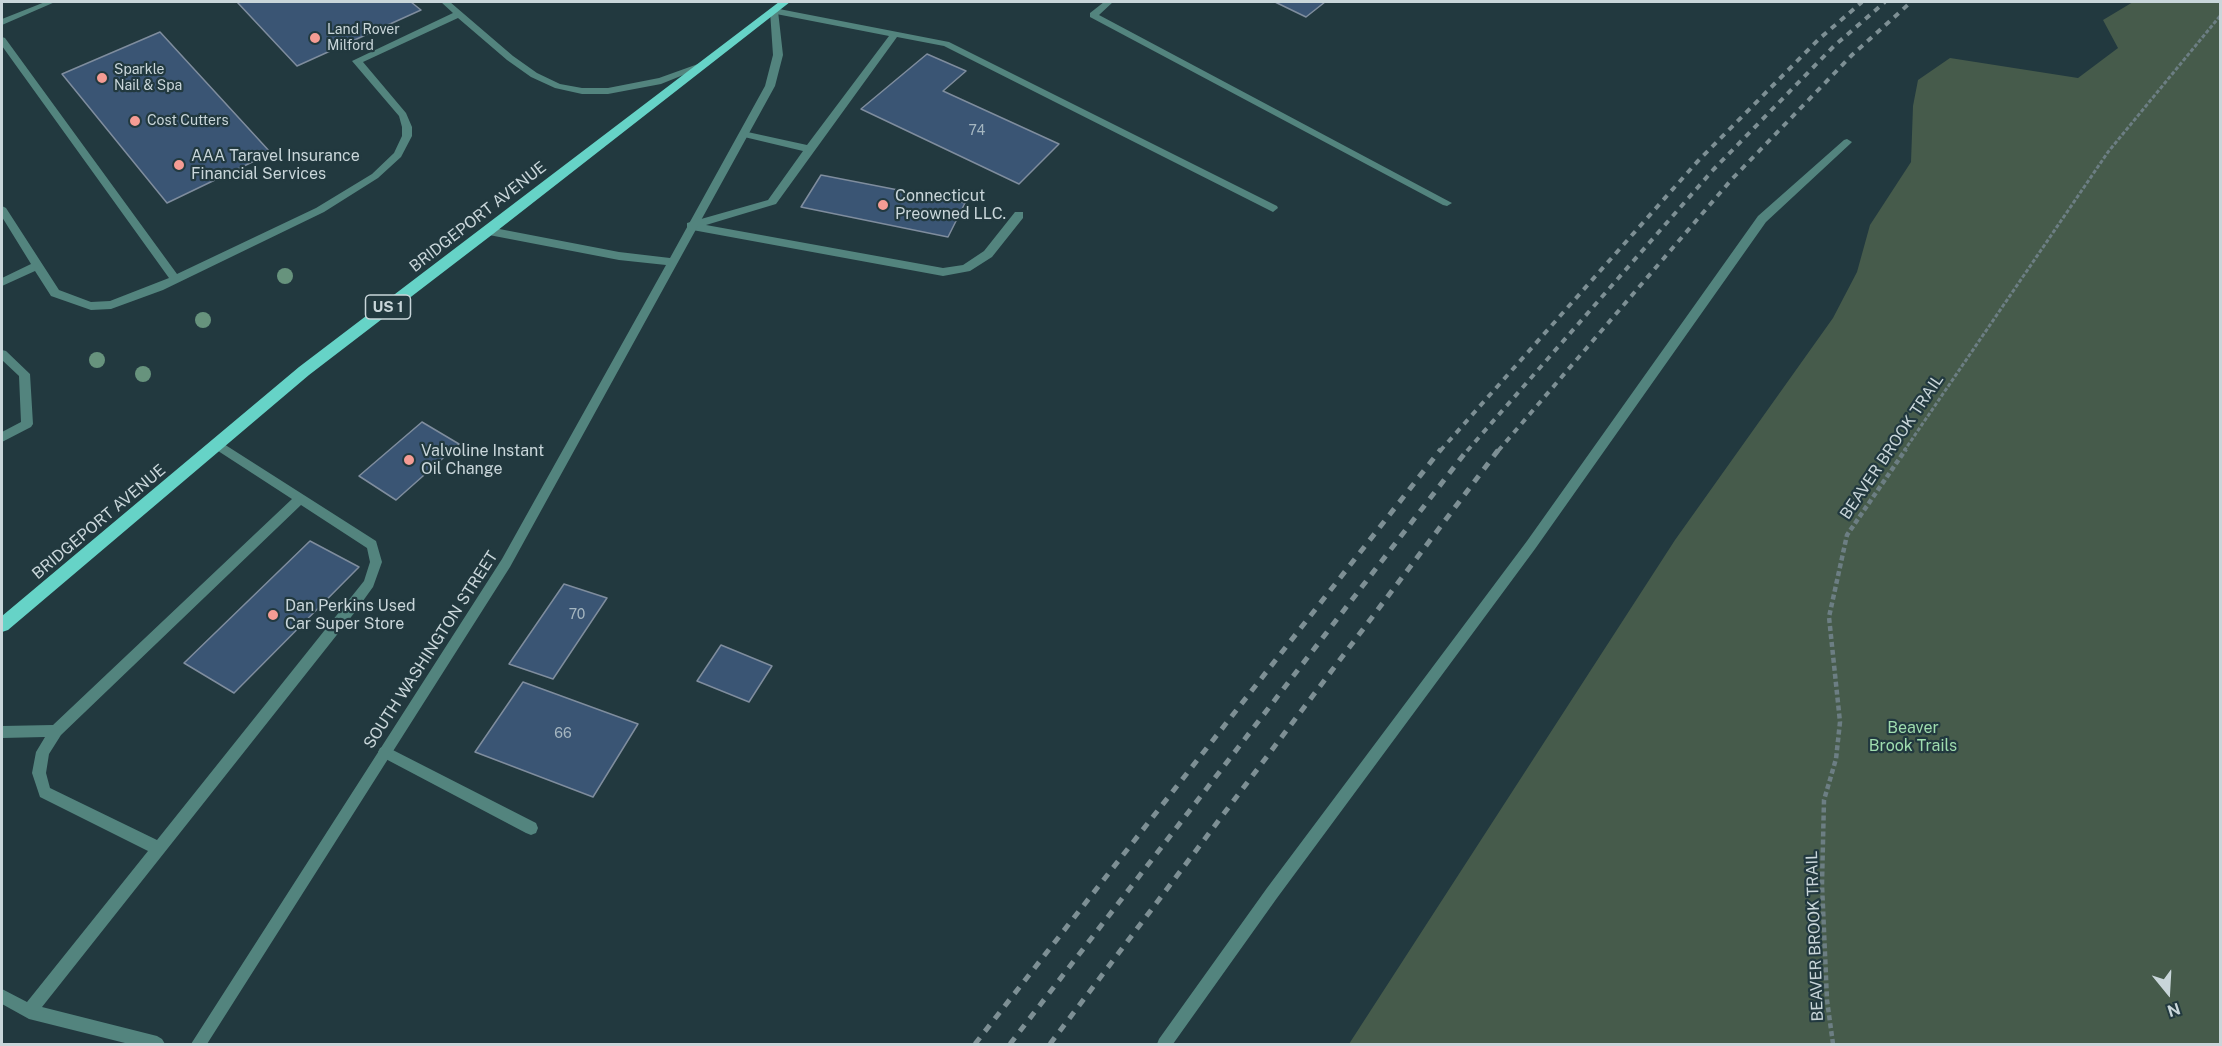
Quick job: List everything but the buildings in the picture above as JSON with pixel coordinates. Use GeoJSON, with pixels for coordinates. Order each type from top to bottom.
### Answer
{"type":"FeatureCollection","features":[{"type":"Feature","properties":{"kind":"main road","name":"BRIDGEPORT AVENUE"},"geometry":{"type":"LineString","coordinates":[[2,625],[304,371],[785,2]]}},
{"type":"Feature","properties":{"kind":"street"},"geometry":{"type":"LineString","coordinates":[[2,22],[51,2]]}},
{"type":"Feature","properties":{"kind":"street"},"geometry":{"type":"LineString","coordinates":[[445,2],[534,75],[558,86],[582,91],[608,91],[661,81],[698,67]]}},
{"type":"Feature","properties":{"kind":"street"},"geometry":{"type":"LineString","coordinates":[[1109,2],[1093,15],[1447,203]]}},
{"type":"Feature","properties":{"kind":"street"},"geometry":{"type":"LineString","coordinates":[[774,11],[946,44],[1274,208]]}},
{"type":"Feature","properties":{"kind":"street","name":"SOUTH WASHINGTON STREET"},"geometry":{"type":"LineString","coordinates":[[198,1044],[506,563],[770,86],[778,55],[774,11]]}},
{"type":"Feature","properties":{"kind":"street"},"geometry":{"type":"LineString","coordinates":[[2,210],[55,293],[91,306],[111,305],[134,298],[320,210],[375,176],[398,155],[407,136],[407,128],[403,115],[357,61],[458,14]]}},
{"type":"Feature","properties":{"kind":"street"},"geometry":{"type":"LineString","coordinates":[[691,226],[772,202],[895,34]]}},
{"type":"Feature","properties":{"kind":"street"},"geometry":{"type":"LineString","coordinates":[[2,40],[176,279]]}},
{"type":"Feature","properties":{"kind":"street"},"geometry":{"type":"LineString","coordinates":[[743,134],[809,149]]}},
{"type":"Feature","properties":{"kind":"street"},"geometry":{"type":"LineString","coordinates":[[1164,1044],[1272,893],[1531,545],[1762,219],[1847,142]]}},
{"type":"Feature","properties":{"kind":"street"},"geometry":{"type":"LineString","coordinates":[[691,226],[943,272],[966,268],[988,254],[1019,215]]}},
{"type":"Feature","properties":{"kind":"street"},"geometry":{"type":"LineString","coordinates":[[489,231],[619,256],[672,262]]}},
{"type":"Feature","properties":{"kind":"street"},"geometry":{"type":"LineString","coordinates":[[2,282],[36,266]]}},
{"type":"Feature","properties":{"kind":"street"},"geometry":{"type":"LineString","coordinates":[[2,354],[24,374],[27,424],[2,437]]}},
{"type":"Feature","properties":{"kind":"street"},"geometry":{"type":"LineString","coordinates":[[29,1011],[369,583],[376,562],[372,545],[216,444]]}},
{"type":"Feature","properties":{"kind":"street"},"geometry":{"type":"LineString","coordinates":[[159,849],[45,792],[39,773],[43,752],[56,731],[300,499]]}},
{"type":"Feature","properties":{"kind":"street"},"geometry":{"type":"LineString","coordinates":[[2,732],[56,731]]}},
{"type":"Feature","properties":{"kind":"street"},"geometry":{"type":"LineString","coordinates":[[385,752],[531,828]]}},
{"type":"Feature","properties":{"kind":"street"},"geometry":{"type":"LineString","coordinates":[[2,996],[29,1011],[157,1044]]}},
{"type":"Feature","properties":{"kind":"path","name":"BEAVER BROOK TRAIL"},"geometry":{"type":"LineString","coordinates":[[1833,1044],[1827,1000],[1822,884],[1824,800],[1836,759],[1840,722],[1829,617],[1847,535],[2108,152],[2220,16]]}},
{"type":"Feature","properties":{"kind":"green space","name":"Beaver Brook Trails"},"geometry":{"type":"Polygon","coordinates":[[[2133,2],[2220,2],[2220,1044],[1349,1044],[1675,540],[1833,318],[1857,272],[1870,225],[1911,162],[1913,106],[1918,80],[1950,58],[2078,78],[2118,48],[2103,20],[2133,2]]]}},
{"type":"Feature","properties":{"kind":"railway"},"geometry":{"type":"LineString","coordinates":[[1440,451],[1697,162],[1819,39],[1862,2]]}},
{"type":"Feature","properties":{"kind":"railway"},"geometry":{"type":"LineString","coordinates":[[1467,451],[1713,170],[1834,46],[1885,2]]}},
{"type":"Feature","properties":{"kind":"railway"},"geometry":{"type":"LineString","coordinates":[[1498,451],[1732,179],[1852,55],[1911,2]]}},
{"type":"Feature","properties":{"kind":"railway"},"geometry":{"type":"LineString","coordinates":[[975,1044],[1441,449]]}},
{"type":"Feature","properties":{"kind":"railway"},"geometry":{"type":"LineString","coordinates":[[1010,1044],[1468,449]]}},
{"type":"Feature","properties":{"kind":"railway"},"geometry":{"type":"LineString","coordinates":[[1050,1044],[1499,449]]}},
{"type":"Feature","properties":{"kind":"place","name":"Land Rover Milford"},"geometry":{"type":"Point","coordinates":[315,38]}},
{"type":"Feature","properties":{"kind":"place","name":"Sparkle Nail & Spa"},"geometry":{"type":"Point","coordinates":[102,78]}},
{"type":"Feature","properties":{"kind":"place","name":"Cost Cutters"},"geometry":{"type":"Point","coordinates":[135,121]}},
{"type":"Feature","properties":{"kind":"place","name":"AAA Taravel Insurance Financial Services"},"geometry":{"type":"Point","coordinates":[179,165]}},
{"type":"Feature","properties":{"kind":"place","name":"Connecticut Preowned LLC."},"geometry":{"type":"Point","coordinates":[883,205]}},
{"type":"Feature","properties":{"kind":"place","name":"Valvoline Instant Oil Change"},"geometry":{"type":"Point","coordinates":[409,460]}},
{"type":"Feature","properties":{"kind":"place","name":"Dan Perkins Used Car Super Store"},"geometry":{"type":"Point","coordinates":[273,615]}}]}
